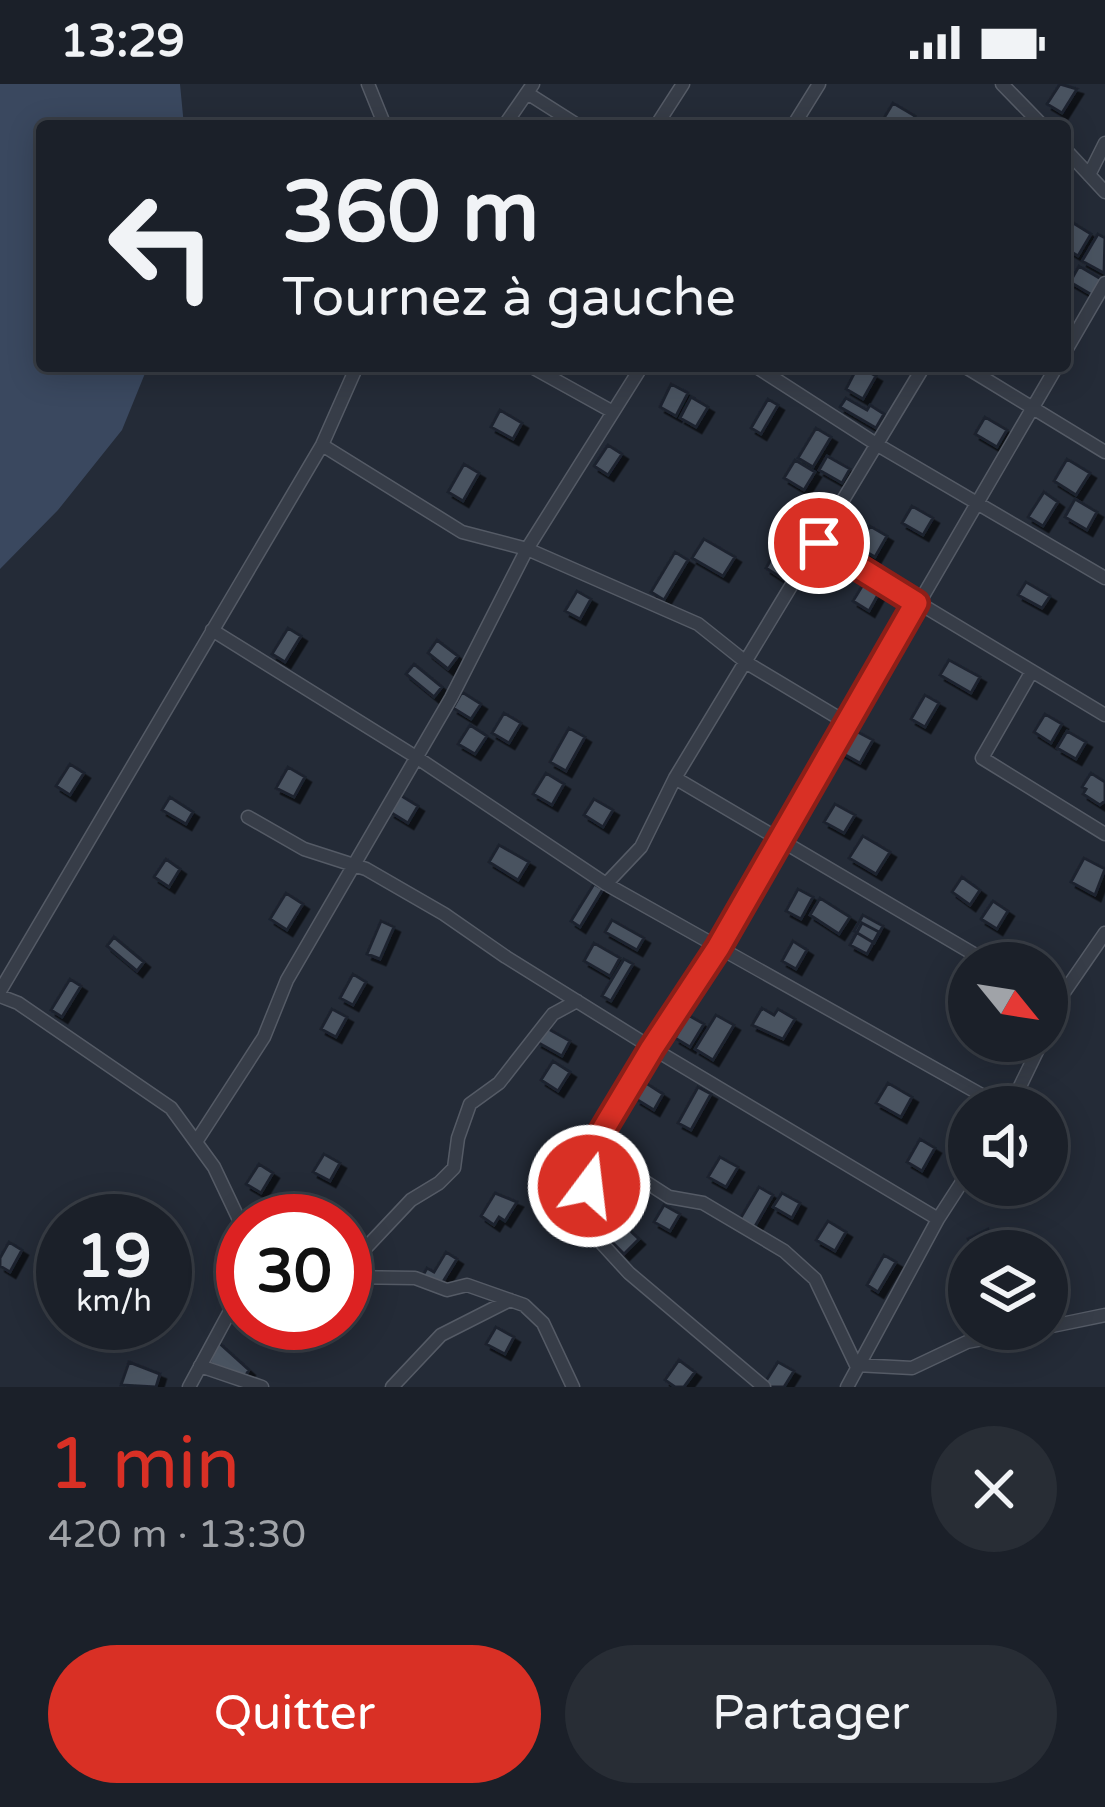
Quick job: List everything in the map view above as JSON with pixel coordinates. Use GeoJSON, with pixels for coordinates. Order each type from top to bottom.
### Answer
{"type":"FeatureCollection","features":[{"type":"Feature","properties":{"kind":"street"},"geometry":{"type":"LineString","coordinates":[[368,84],[383,120]]}},
{"type":"Feature","properties":{"kind":"street"},"geometry":{"type":"LineString","coordinates":[[660,120],[683,84]]}},
{"type":"Feature","properties":{"kind":"street"},"geometry":{"type":"LineString","coordinates":[[797,120],[820,84]]}},
{"type":"Feature","properties":{"kind":"street"},"geometry":{"type":"LineString","coordinates":[[1002,84],[1037,120]]}},
{"type":"Feature","properties":{"kind":"street"},"geometry":{"type":"LineString","coordinates":[[509,120],[530,88],[571,120]]}},
{"type":"Feature","properties":{"kind":"street"},"geometry":{"type":"LineString","coordinates":[[1089,175],[1105,143]]}},
{"type":"Feature","properties":{"kind":"street"},"geometry":{"type":"LineString","coordinates":[[1071,156],[1105,192]]}},
{"type":"Feature","properties":{"kind":"street"},"geometry":{"type":"LineString","coordinates":[[1071,342],[1105,284]]}},
{"type":"Feature","properties":{"kind":"street"},"geometry":{"type":"LineString","coordinates":[[227,1194],[214,1167],[171,1108],[0,993],[322,445],[354,372]]}},
{"type":"Feature","properties":{"kind":"street"},"geometry":{"type":"LineString","coordinates":[[541,372],[614,412]]}},
{"type":"Feature","properties":{"kind":"street"},"geometry":{"type":"LineString","coordinates":[[196,1142],[264,1037],[287,980],[451,698],[527,549],[638,372]]}},
{"type":"Feature","properties":{"kind":"street"},"geometry":{"type":"LineString","coordinates":[[764,372],[876,444],[1105,578]]}},
{"type":"Feature","properties":{"kind":"street"},"geometry":{"type":"LineString","coordinates":[[606,884],[641,847],[675,778],[920,372]]}},
{"type":"Feature","properties":{"kind":"street"},"geometry":{"type":"LineString","coordinates":[[974,372],[1105,452]]}},
{"type":"Feature","properties":{"kind":"street"},"geometry":{"type":"LineString","coordinates":[[764,1387],[629,1273],[585,1225],[592,1148],[718,948],[1053,372]]}},
{"type":"Feature","properties":{"kind":"street"},"geometry":{"type":"LineString","coordinates":[[322,445],[462,532],[527,549],[698,625],[746,663],[847,723]]}},
{"type":"Feature","properties":{"kind":"street"},"geometry":{"type":"LineString","coordinates":[[819,543],[1105,715]]}},
{"type":"Feature","properties":{"kind":"street"},"geometry":{"type":"LineString","coordinates":[[212,631],[416,757],[606,884],[968,1086]]}},
{"type":"Feature","properties":{"kind":"street"},"geometry":{"type":"LineString","coordinates":[[1032,671],[982,758],[1105,834]]}},
{"type":"Feature","properties":{"kind":"street"},"geometry":{"type":"LineString","coordinates":[[675,778],[952,942]]}},
{"type":"Feature","properties":{"kind":"street"},"geometry":{"type":"LineString","coordinates":[[248,817],[304,850],[354,863],[444,914],[652,1048],[938,1219]]}},
{"type":"Feature","properties":{"kind":"street"},"geometry":{"type":"LineString","coordinates":[[1068,980],[1105,933]]}},
{"type":"Feature","properties":{"kind":"street"},"geometry":{"type":"LineString","coordinates":[[372,1243],[411,1200],[454,1168],[470,1104],[500,1083],[553,1014],[577,1000]]}},
{"type":"Feature","properties":{"kind":"street"},"geometry":{"type":"LineString","coordinates":[[592,1148],[668,1196],[703,1203],[784,1251],[815,1279],[856,1365]]}},
{"type":"Feature","properties":{"kind":"street"},"geometry":{"type":"LineString","coordinates":[[847,1387],[948,1204]]}},
{"type":"Feature","properties":{"kind":"street"},"geometry":{"type":"LineString","coordinates":[[372,1275],[415,1279],[447,1290],[467,1285],[524,1305],[544,1323],[573,1387]]}},
{"type":"Feature","properties":{"kind":"street"},"geometry":{"type":"LineString","coordinates":[[392,1387],[441,1335],[510,1300]]}},
{"type":"Feature","properties":{"kind":"street"},"geometry":{"type":"LineString","coordinates":[[1068,1323],[1105,1316]]}},
{"type":"Feature","properties":{"kind":"street"},"geometry":{"type":"LineString","coordinates":[[189,1387],[216,1337]]}},
{"type":"Feature","properties":{"kind":"street"},"geometry":{"type":"LineString","coordinates":[[856,1365],[912,1368],[950,1350]]}},
{"type":"Feature","properties":{"kind":"street"},"geometry":{"type":"LineString","coordinates":[[200,1366],[262,1387]]}},
{"type":"Feature","properties":{"kind":"water"},"geometry":{"type":"Polygon","coordinates":[[[0,84],[180,84],[183,120],[36,120],[36,372],[146,372],[122,430],[58,510],[0,569],[0,84]]]}},
{"type":"Feature","properties":{"kind":"building"},"geometry":{"type":"Polygon","coordinates":[[[1060,84],[1077,89],[1062,113],[1047,104],[1060,84]]]}},
{"type":"Feature","properties":{"kind":"building"},"geometry":{"type":"Polygon","coordinates":[[[893,103],[915,116],[913,120],[884,118],[893,103]]]}},
{"type":"Feature","properties":{"kind":"building"},"geometry":{"type":"Polygon","coordinates":[[[1071,222],[1091,234],[1078,256],[1071,252],[1071,222]]]}},
{"type":"Feature","properties":{"kind":"building"},"geometry":{"type":"Polygon","coordinates":[[[1098,234],[1105,238],[1104,273],[1082,261],[1098,234]]]}},
{"type":"Feature","properties":{"kind":"building"},"geometry":{"type":"Polygon","coordinates":[[[1079,266],[1101,279],[1092,295],[1071,280],[1079,266]]]}},
{"type":"Feature","properties":{"kind":"building"},"geometry":{"type":"Polygon","coordinates":[[[855,372],[876,376],[863,399],[846,389],[855,372]]]}},
{"type":"Feature","properties":{"kind":"building"},"geometry":{"type":"Polygon","coordinates":[[[671,384],[688,393],[676,416],[660,407],[671,384]]]}},
{"type":"Feature","properties":{"kind":"building"},"geometry":{"type":"Polygon","coordinates":[[[691,397],[708,407],[696,427],[680,418],[691,397]]]}},
{"type":"Feature","properties":{"kind":"building"},"geometry":{"type":"Polygon","coordinates":[[[846,398],[884,414],[876,428],[840,407],[846,398]]]}},
{"type":"Feature","properties":{"kind":"building"},"geometry":{"type":"Polygon","coordinates":[[[768,399],[778,405],[761,434],[751,428],[768,399]]]}},
{"type":"Feature","properties":{"kind":"building"},"geometry":{"type":"Polygon","coordinates":[[[500,410],[522,423],[513,439],[491,427],[500,410]]]}},
{"type":"Feature","properties":{"kind":"building"},"geometry":{"type":"Polygon","coordinates":[[[985,417],[1007,430],[997,447],[975,434],[985,417]]]}},
{"type":"Feature","properties":{"kind":"building"},"geometry":{"type":"Polygon","coordinates":[[[816,428],[831,437],[813,467],[798,458],[816,428]]]}},
{"type":"Feature","properties":{"kind":"building"},"geometry":{"type":"Polygon","coordinates":[[[608,445],[622,454],[608,475],[594,466],[608,445]]]}},
{"type":"Feature","properties":{"kind":"building"},"geometry":{"type":"Polygon","coordinates":[[[827,456],[850,469],[842,483],[819,470],[827,456]]]}},
{"type":"Feature","properties":{"kind":"building"},"geometry":{"type":"Polygon","coordinates":[[[1067,459],[1090,473],[1076,495],[1054,481],[1067,459]]]}},
{"type":"Feature","properties":{"kind":"building"},"geometry":{"type":"Polygon","coordinates":[[[795,460],[815,472],[804,490],[784,478],[795,460]]]}},
{"type":"Feature","properties":{"kind":"building"},"geometry":{"type":"Polygon","coordinates":[[[464,464],[479,473],[463,501],[448,492],[464,464]]]}},
{"type":"Feature","properties":{"kind":"building"},"geometry":{"type":"Polygon","coordinates":[[[1044,492],[1058,502],[1043,526],[1028,517],[1044,492]]]}},
{"type":"Feature","properties":{"kind":"building"},"geometry":{"type":"Polygon","coordinates":[[[1075,499],[1097,512],[1087,530],[1065,517],[1075,499]]]}},
{"type":"Feature","properties":{"kind":"building"},"geometry":{"type":"Polygon","coordinates":[[[912,506],[933,518],[923,535],[902,523],[912,506]]]}},
{"type":"Feature","properties":{"kind":"building"},"geometry":{"type":"Polygon","coordinates":[[[870,526],[887,536],[875,557],[858,547],[870,526]]]}},
{"type":"Feature","properties":{"kind":"building"},"geometry":{"type":"Polygon","coordinates":[[[704,539],[735,557],[723,576],[692,558],[704,539]]]}},
{"type":"Feature","properties":{"kind":"building"},"geometry":{"type":"Polygon","coordinates":[[[675,552],[688,560],[664,600],[651,592],[675,552]]]}},
{"type":"Feature","properties":{"kind":"building"},"geometry":{"type":"Polygon","coordinates":[[[774,554],[795,567],[786,581],[766,568],[774,554]]]}},
{"type":"Feature","properties":{"kind":"building"},"geometry":{"type":"Polygon","coordinates":[[[1026,582],[1050,596],[1042,608],[1018,595],[1026,582]]]}},
{"type":"Feature","properties":{"kind":"building"},"geometry":{"type":"Polygon","coordinates":[[[864,583],[879,593],[869,611],[853,601],[864,583]]]}},
{"type":"Feature","properties":{"kind":"building"},"geometry":{"type":"Polygon","coordinates":[[[577,591],[591,599],[580,619],[565,611],[577,591]]]}},
{"type":"Feature","properties":{"kind":"building"},"geometry":{"type":"Polygon","coordinates":[[[288,628],[301,636],[285,662],[272,654],[288,628]]]}},
{"type":"Feature","properties":{"kind":"building"},"geometry":{"type":"Polygon","coordinates":[[[437,640],[458,656],[448,669],[428,653],[437,640]]]}},
{"type":"Feature","properties":{"kind":"building"},"geometry":{"type":"Polygon","coordinates":[[[949,660],[980,677],[971,693],[940,675],[949,660]]]}},
{"type":"Feature","properties":{"kind":"building"},"geometry":{"type":"Polygon","coordinates":[[[414,664],[442,687],[434,697],[406,674],[414,664]]]}},
{"type":"Feature","properties":{"kind":"building"},"geometry":{"type":"Polygon","coordinates":[[[462,692],[481,704],[471,719],[453,708],[462,692]]]}},
{"type":"Feature","properties":{"kind":"building"},"geometry":{"type":"Polygon","coordinates":[[[925,695],[939,703],[925,727],[911,719],[925,695]]]}},
{"type":"Feature","properties":{"kind":"building"},"geometry":{"type":"Polygon","coordinates":[[[504,713],[521,723],[509,743],[492,733],[504,713]]]}},
{"type":"Feature","properties":{"kind":"building"},"geometry":{"type":"Polygon","coordinates":[[[1045,714],[1062,724],[1051,743],[1034,732],[1045,714]]]}},
{"type":"Feature","properties":{"kind":"building"},"geometry":{"type":"Polygon","coordinates":[[[470,725],[487,736],[475,754],[458,744],[470,725]]]}},
{"type":"Feature","properties":{"kind":"building"},"geometry":{"type":"Polygon","coordinates":[[[569,728],[585,737],[566,771],[550,762],[569,728]]]}},
{"type":"Feature","properties":{"kind":"building"},"geometry":{"type":"Polygon","coordinates":[[[852,729],[873,740],[860,763],[840,752],[852,729]]]}},
{"type":"Feature","properties":{"kind":"building"},"geometry":{"type":"Polygon","coordinates":[[[1067,731],[1086,742],[1076,759],[1057,748],[1067,731]]]}},
{"type":"Feature","properties":{"kind":"building"},"geometry":{"type":"Polygon","coordinates":[[[70,764],[84,773],[70,795],[56,786],[70,764]]]}},
{"type":"Feature","properties":{"kind":"building"},"geometry":{"type":"Polygon","coordinates":[[[288,767],[305,777],[294,797],[276,788],[288,767]]]}},
{"type":"Feature","properties":{"kind":"building"},"geometry":{"type":"Polygon","coordinates":[[[546,773],[564,784],[552,805],[533,794],[546,773]]]}},
{"type":"Feature","properties":{"kind":"building"},"geometry":{"type":"Polygon","coordinates":[[[1091,773],[1105,782],[1105,801],[1100,805],[1083,794],[1091,773]]]}},
{"type":"Feature","properties":{"kind":"building"},"geometry":{"type":"Polygon","coordinates":[[[400,795],[418,806],[408,823],[390,812],[400,795]]]}},
{"type":"Feature","properties":{"kind":"building"},"geometry":{"type":"Polygon","coordinates":[[[170,797],[193,812],[186,824],[162,810],[170,797]]]}},
{"type":"Feature","properties":{"kind":"building"},"geometry":{"type":"Polygon","coordinates":[[[594,799],[613,810],[603,827],[584,815],[594,799]]]}},
{"type":"Feature","properties":{"kind":"building"},"geometry":{"type":"Polygon","coordinates":[[[835,804],[855,815],[844,833],[824,822],[835,804]]]}},
{"type":"Feature","properties":{"kind":"building"},"geometry":{"type":"Polygon","coordinates":[[[863,836],[890,852],[876,874],[849,858],[863,836]]]}},
{"type":"Feature","properties":{"kind":"building"},"geometry":{"type":"Polygon","coordinates":[[[499,845],[529,862],[518,880],[489,862],[499,845]]]}},
{"type":"Feature","properties":{"kind":"building"},"geometry":{"type":"Polygon","coordinates":[[[1084,858],[1105,869],[1095,895],[1071,882],[1084,858]]]}},
{"type":"Feature","properties":{"kind":"building"},"geometry":{"type":"Polygon","coordinates":[[[166,859],[180,869],[169,887],[154,877],[166,859]]]}},
{"type":"Feature","properties":{"kind":"building"},"geometry":{"type":"Polygon","coordinates":[[[962,877],[980,890],[970,905],[952,892],[962,877]]]}},
{"type":"Feature","properties":{"kind":"building"},"geometry":{"type":"Polygon","coordinates":[[[594,884],[603,889],[580,927],[571,921],[594,884]]]}},
{"type":"Feature","properties":{"kind":"building"},"geometry":{"type":"Polygon","coordinates":[[[798,889],[813,897],[801,919],[786,911],[798,889]]]}},
{"type":"Feature","properties":{"kind":"building"},"geometry":{"type":"Polygon","coordinates":[[[286,893],[303,904],[287,930],[270,919],[286,893]]]}},
{"type":"Feature","properties":{"kind":"building"},"geometry":{"type":"Polygon","coordinates":[[[820,898],[850,917],[839,934],[810,915],[820,898]]]}},
{"type":"Feature","properties":{"kind":"building"},"geometry":{"type":"Polygon","coordinates":[[[993,901],[1008,911],[997,929],[981,919],[993,901]]]}},
{"type":"Feature","properties":{"kind":"building"},"geometry":{"type":"Polygon","coordinates":[[[863,915],[883,926],[874,943],[854,931],[863,915]]]}},
{"type":"Feature","properties":{"kind":"building"},"geometry":{"type":"Polygon","coordinates":[[[612,920],[644,938],[637,950],[605,932],[612,920]]]}},
{"type":"Feature","properties":{"kind":"building"},"geometry":{"type":"Polygon","coordinates":[[[381,921],[394,927],[380,959],[367,954],[381,921]]]}},
{"type":"Feature","properties":{"kind":"building"},"geometry":{"type":"Polygon","coordinates":[[[862,923],[879,932],[867,954],[850,945],[862,923]]]}},
{"type":"Feature","properties":{"kind":"building"},"geometry":{"type":"Polygon","coordinates":[[[114,937],[144,962],[137,971],[107,946],[114,937]]]}},
{"type":"Feature","properties":{"kind":"building"},"geometry":{"type":"Polygon","coordinates":[[[793,941],[807,950],[796,969],[782,961],[793,941]]]}},
{"type":"Feature","properties":{"kind":"building"},"geometry":{"type":"Polygon","coordinates":[[[594,943],[620,958],[610,976],[584,961],[594,943]]]}},
{"type":"Feature","properties":{"kind":"building"},"geometry":{"type":"Polygon","coordinates":[[[624,959],[633,964],[611,1001],[602,996],[624,959]]]}},
{"type":"Feature","properties":{"kind":"building"},"geometry":{"type":"Polygon","coordinates":[[[353,974],[366,982],[353,1005],[340,998],[353,974]]]}},
{"type":"Feature","properties":{"kind":"building"},"geometry":{"type":"Polygon","coordinates":[[[70,979],[81,986],[62,1017],[51,1010],[70,979]]]}},
{"type":"Feature","properties":{"kind":"building"},"geometry":{"type":"Polygon","coordinates":[[[762,1008],[774,1015],[778,1009],[795,1019],[783,1039],[752,1025],[762,1008]]]}},
{"type":"Feature","properties":{"kind":"building"},"geometry":{"type":"Polygon","coordinates":[[[332,1009],[347,1017],[336,1037],[321,1029],[332,1009]]]}},
{"type":"Feature","properties":{"kind":"building"},"geometry":{"type":"Polygon","coordinates":[[[688,1015],[704,1024],[690,1047],[675,1038],[688,1015]]]}},
{"type":"Feature","properties":{"kind":"building"},"geometry":{"type":"Polygon","coordinates":[[[716,1015],[734,1025],[713,1060],[695,1049],[716,1015]]]}},
{"type":"Feature","properties":{"kind":"building"},"geometry":{"type":"Polygon","coordinates":[[[545,1027],[570,1041],[562,1056],[537,1042],[545,1027]]]}},
{"type":"Feature","properties":{"kind":"building"},"geometry":{"type":"Polygon","coordinates":[[[553,1061],[570,1072],[558,1091],[541,1080],[553,1061]]]}},
{"type":"Feature","properties":{"kind":"building"},"geometry":{"type":"Polygon","coordinates":[[[646,1083],[663,1094],[654,1110],[636,1099],[646,1083]]]}},
{"type":"Feature","properties":{"kind":"building"},"geometry":{"type":"Polygon","coordinates":[[[888,1083],[912,1097],[901,1117],[876,1103],[888,1083]]]}},
{"type":"Feature","properties":{"kind":"building"},"geometry":{"type":"Polygon","coordinates":[[[698,1087],[711,1094],[691,1130],[678,1123],[698,1087]]]}},
{"type":"Feature","properties":{"kind":"building"},"geometry":{"type":"Polygon","coordinates":[[[920,1139],[935,1148],[922,1171],[907,1162],[920,1139]]]}},
{"type":"Feature","properties":{"kind":"building"},"geometry":{"type":"Polygon","coordinates":[[[324,1154],[340,1163],[330,1181],[313,1172],[324,1154]]]}},
{"type":"Feature","properties":{"kind":"building"},"geometry":{"type":"Polygon","coordinates":[[[720,1157],[738,1167],[726,1187],[708,1177],[720,1157]]]}},
{"type":"Feature","properties":{"kind":"building"},"geometry":{"type":"Polygon","coordinates":[[[259,1164],[273,1173],[261,1193],[246,1184],[259,1164]]]}},
{"type":"Feature","properties":{"kind":"building"},"geometry":{"type":"Polygon","coordinates":[[[759,1187],[773,1195],[754,1228],[740,1219],[759,1187]]]}},
{"type":"Feature","properties":{"kind":"building"},"geometry":{"type":"Polygon","coordinates":[[[495,1193],[517,1202],[505,1221],[499,1217],[494,1225],[481,1216],[495,1193]]]}},
{"type":"Feature","properties":{"kind":"building"},"geometry":{"type":"Polygon","coordinates":[[[782,1193],[800,1203],[792,1218],[773,1207],[782,1193]]]}},
{"type":"Feature","properties":{"kind":"building"},"geometry":{"type":"Polygon","coordinates":[[[664,1205],[680,1214],[670,1231],[654,1222],[664,1205]]]}},
{"type":"Feature","properties":{"kind":"building"},"geometry":{"type":"Polygon","coordinates":[[[828,1221],[846,1232],[835,1251],[816,1240],[828,1221]]]}},
{"type":"Feature","properties":{"kind":"building"},"geometry":{"type":"Polygon","coordinates":[[[624,1225],[639,1239],[624,1254],[610,1240],[624,1225]]]}},
{"type":"Feature","properties":{"kind":"building"},"geometry":{"type":"Polygon","coordinates":[[[9,1242],[22,1250],[10,1272],[0,1266],[9,1242]]]}},
{"type":"Feature","properties":{"kind":"building"},"geometry":{"type":"Polygon","coordinates":[[[446,1252],[457,1259],[441,1285],[422,1277],[427,1268],[434,1272],[446,1252]]]}},
{"type":"Feature","properties":{"kind":"building"},"geometry":{"type":"Polygon","coordinates":[[[884,1255],[896,1262],[878,1292],[867,1285],[884,1255]]]}},
{"type":"Feature","properties":{"kind":"building"},"geometry":{"type":"Polygon","coordinates":[[[496,1327],[514,1337],[505,1354],[486,1344],[496,1327]]]}},
{"type":"Feature","properties":{"kind":"building"},"geometry":{"type":"Polygon","coordinates":[[[216,1347],[249,1370],[244,1378],[209,1363],[216,1347]]]}},
{"type":"Feature","properties":{"kind":"building"},"geometry":{"type":"Polygon","coordinates":[[[679,1360],[695,1372],[684,1387],[665,1380],[679,1360]]]}},
{"type":"Feature","properties":{"kind":"building"},"geometry":{"type":"Polygon","coordinates":[[[129,1362],[160,1374],[156,1387],[121,1385],[129,1362]]]}},
{"type":"Feature","properties":{"kind":"building"},"geometry":{"type":"Polygon","coordinates":[[[778,1362],[794,1371],[784,1387],[768,1387],[764,1384],[778,1362]]]}},
{"type":"Feature","properties":{"kind":"route"},"geometry":{"type":"LineString","coordinates":[[589,1186],[592,1148],[718,948],[916,603],[819,543]]}}]}
